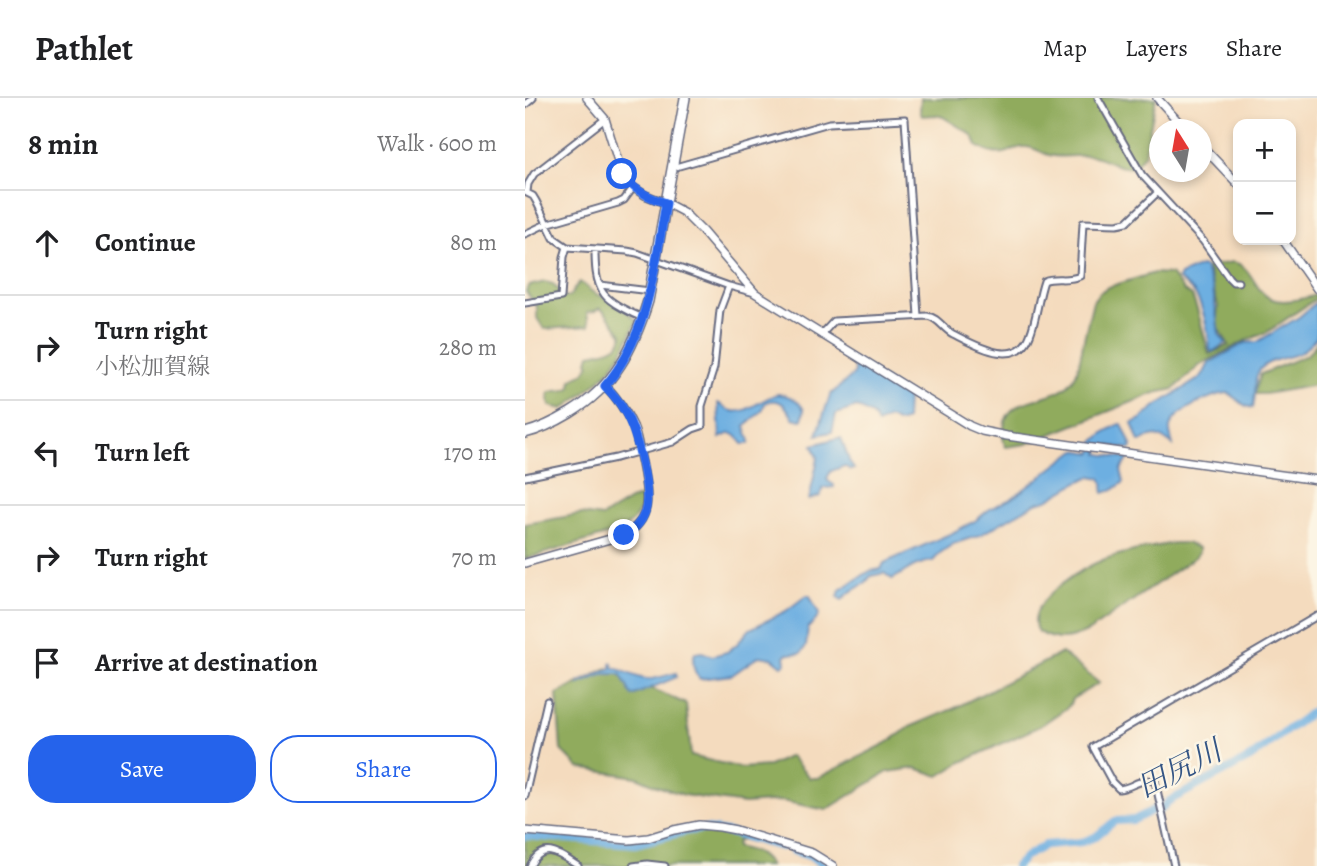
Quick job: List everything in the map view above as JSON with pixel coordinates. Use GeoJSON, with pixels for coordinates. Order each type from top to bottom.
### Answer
{"type":"FeatureCollection","features":[{"type":"Feature","properties":{"kind":"main road"},"geometry":{"type":"LineString","coordinates":[[525,433],[538,430],[584,404],[605,386],[626,358],[643,318],[650,291],[685,98]]}},
{"type":"Feature","properties":{"kind":"street"},"geometry":{"type":"LineString","coordinates":[[525,105],[533,98]]}},
{"type":"Feature","properties":{"kind":"street"},"geometry":{"type":"LineString","coordinates":[[587,98],[605,119],[622,174],[633,188],[683,212],[755,293],[970,426],[1007,436],[1317,480]]}},
{"type":"Feature","properties":{"kind":"street"},"geometry":{"type":"LineString","coordinates":[[1098,98],[1138,170],[1203,241],[1229,278],[1238,282]]}},
{"type":"Feature","properties":{"kind":"street"},"geometry":{"type":"LineString","coordinates":[[1157,98],[1176,119]]}},
{"type":"Feature","properties":{"kind":"street"},"geometry":{"type":"LineString","coordinates":[[605,119],[534,174],[528,184],[526,192],[536,201],[554,238],[567,247],[627,251],[755,293]]}},
{"type":"Feature","properties":{"kind":"street"},"geometry":{"type":"LineString","coordinates":[[672,168],[829,123],[905,119],[918,316]]}},
{"type":"Feature","properties":{"kind":"street"},"geometry":{"type":"LineString","coordinates":[[1212,156],[1236,182]]}},
{"type":"Feature","properties":{"kind":"street"},"geometry":{"type":"LineString","coordinates":[[525,234],[546,224],[618,203],[624,200],[633,188]]}},
{"type":"Feature","properties":{"kind":"street"},"geometry":{"type":"LineString","coordinates":[[821,335],[834,321],[934,317],[953,334],[991,351],[1004,354],[1019,350],[1030,335],[1044,281],[1080,276],[1083,223],[1127,222],[1157,193]]}},
{"type":"Feature","properties":{"kind":"street"},"geometry":{"type":"LineString","coordinates":[[1286,245],[1317,289]]}},
{"type":"Feature","properties":{"kind":"street"},"geometry":{"type":"LineString","coordinates":[[525,303],[561,298],[567,247]]}},
{"type":"Feature","properties":{"kind":"street"},"geometry":{"type":"LineString","coordinates":[[595,249],[596,272],[602,292],[643,318]]}},
{"type":"Feature","properties":{"kind":"street"},"geometry":{"type":"LineString","coordinates":[[600,285],[650,291]]}},
{"type":"Feature","properties":{"kind":"street"},"geometry":{"type":"LineString","coordinates":[[525,477],[616,458],[673,442],[702,426],[702,407],[714,368],[720,310],[729,286]]}},
{"type":"Feature","properties":{"kind":"street"},"geometry":{"type":"LineString","coordinates":[[525,563],[624,535],[636,528],[644,514],[647,503],[646,489],[634,429],[625,411],[605,386]]}},
{"type":"Feature","properties":{"kind":"street"},"geometry":{"type":"LineString","coordinates":[[1174,866],[1155,780],[1146,779],[1119,789],[1093,747],[1317,616]]}},
{"type":"Feature","properties":{"kind":"street"},"geometry":{"type":"LineString","coordinates":[[525,796],[547,701]]}},
{"type":"Feature","properties":{"kind":"street"},"geometry":{"type":"LineString","coordinates":[[525,831],[629,840],[699,825],[720,827],[813,853],[833,866]]}},
{"type":"Feature","properties":{"kind":"street"},"geometry":{"type":"LineString","coordinates":[[530,866],[533,859],[549,851],[578,866]]}},
{"type":"Feature","properties":{"kind":"street"},"geometry":{"type":"LineString","coordinates":[[633,866],[665,866]]}},
{"type":"Feature","properties":{"kind":"green space"},"geometry":{"type":"Polygon","coordinates":[[[921,98],[1156,98],[1152,119],[1149,119],[1145,153],[1134,167],[1117,165],[1093,156],[1055,156],[1027,147],[1004,153],[988,152],[977,146],[969,133],[943,117],[922,116],[921,98]]]}},
{"type":"Feature","properties":{"kind":"green space"},"geometry":{"type":"Polygon","coordinates":[[[1232,262],[1244,268],[1261,291],[1272,299],[1289,301],[1317,295],[1317,298],[1267,332],[1200,365],[1174,389],[1155,393],[1026,444],[1006,447],[1003,440],[1004,427],[1015,408],[1058,392],[1075,376],[1093,301],[1108,287],[1154,273],[1171,274],[1184,291],[1192,296],[1209,354],[1229,345],[1216,325],[1218,306],[1207,267],[1232,262]]]}},
{"type":"Feature","properties":{"kind":"green space"},"geometry":{"type":"Polygon","coordinates":[[[545,282],[553,284],[565,297],[569,297],[580,282],[594,293],[623,308],[637,321],[620,356],[606,374],[563,409],[550,406],[549,393],[571,387],[572,379],[584,373],[590,364],[590,354],[616,346],[622,339],[622,334],[600,308],[587,312],[589,326],[544,329],[537,318],[535,303],[526,292],[528,286],[545,282]]]}},
{"type":"Feature","properties":{"kind":"green space"},"geometry":{"type":"Polygon","coordinates":[[[1317,343],[1317,385],[1254,394],[1261,374],[1307,355],[1317,343]]]}},
{"type":"Feature","properties":{"kind":"green space"},"geometry":{"type":"Polygon","coordinates":[[[643,496],[636,516],[620,531],[525,559],[525,524],[581,514],[602,517],[630,500],[643,496]]]}},
{"type":"Feature","properties":{"kind":"green space"},"geometry":{"type":"Polygon","coordinates":[[[1174,543],[1186,543],[1199,548],[1199,552],[1089,631],[1063,639],[1038,632],[1035,622],[1043,602],[1074,576],[1114,556],[1174,543]]]}},
{"type":"Feature","properties":{"kind":"green space"},"geometry":{"type":"Polygon","coordinates":[[[1062,653],[1099,683],[1072,699],[1069,706],[1040,726],[960,763],[939,776],[916,768],[888,772],[826,810],[782,801],[744,804],[684,795],[637,777],[579,768],[561,750],[557,694],[607,668],[686,704],[691,756],[741,768],[769,766],[790,756],[810,778],[818,778],[887,743],[910,727],[955,708],[1062,653]]]}},
{"type":"Feature","properties":{"kind":"green space"},"geometry":{"type":"Polygon","coordinates":[[[697,828],[728,831],[766,841],[766,846],[744,840],[737,841],[736,847],[759,854],[770,866],[525,866],[525,835],[610,842],[697,828]]]}},
{"type":"Feature","properties":{"kind":"water"},"geometry":{"type":"Polygon","coordinates":[[[1200,266],[1204,267],[1213,289],[1219,334],[1226,343],[1212,352],[1198,300],[1178,279],[1180,275],[1200,266]]]}},
{"type":"Feature","properties":{"kind":"water"},"geometry":{"type":"Polygon","coordinates":[[[1317,302],[1317,337],[1296,355],[1271,362],[1260,369],[1256,379],[1253,408],[1228,393],[1221,394],[1185,410],[1172,422],[1170,435],[1173,445],[1156,436],[1139,442],[1132,423],[1200,378],[1209,363],[1245,343],[1257,342],[1299,317],[1317,302]]]}},
{"type":"Feature","properties":{"kind":"water"},"geometry":{"type":"Polygon","coordinates":[[[850,358],[907,395],[906,420],[899,423],[889,418],[877,424],[873,416],[857,407],[836,414],[832,432],[817,435],[830,395],[854,374],[850,358]]]}},
{"type":"Feature","properties":{"kind":"water"},"geometry":{"type":"Polygon","coordinates":[[[778,394],[790,397],[800,404],[804,410],[802,420],[793,418],[782,403],[770,401],[765,403],[762,411],[745,426],[749,444],[743,444],[733,434],[720,438],[718,403],[728,410],[741,411],[778,394]]]}},
{"type":"Feature","properties":{"kind":"water"},"geometry":{"type":"Polygon","coordinates":[[[1120,424],[1131,449],[1100,444],[1099,454],[1129,458],[1121,470],[1124,482],[1113,490],[1104,493],[1101,478],[1092,476],[1036,503],[980,535],[953,544],[933,561],[916,565],[892,579],[884,573],[871,576],[842,600],[838,597],[840,590],[870,571],[881,569],[884,563],[952,533],[975,521],[991,508],[1011,499],[1076,450],[1093,453],[1093,443],[1120,424]]]}},
{"type":"Feature","properties":{"kind":"water"},"geometry":{"type":"Polygon","coordinates":[[[841,438],[854,469],[844,466],[831,471],[827,478],[834,487],[823,488],[820,496],[809,500],[818,458],[813,445],[841,438]]]}},
{"type":"Feature","properties":{"kind":"water"},"geometry":{"type":"Polygon","coordinates":[[[807,595],[819,614],[808,628],[806,646],[801,653],[787,654],[786,663],[782,666],[772,658],[759,656],[732,675],[700,679],[693,663],[695,653],[702,652],[712,656],[727,652],[750,629],[786,611],[807,595]]]}},
{"type":"Feature","properties":{"kind":"water"},"geometry":{"type":"Polygon","coordinates":[[[612,663],[614,668],[643,678],[654,679],[676,673],[677,677],[632,696],[619,674],[605,674],[579,684],[611,668],[612,663]]]}},
{"type":"Feature","properties":{"kind":"waterway","name":"田尻川"},"geometry":{"type":"LineString","coordinates":[[1016,866],[1045,845],[1082,842],[1095,837],[1115,821],[1134,820],[1155,809],[1159,811],[1169,801],[1250,758],[1317,708]]}},
{"type":"Feature","properties":{"kind":"waterway","name":"田尻川"},"geometry":{"type":"LineString","coordinates":[[525,836],[635,844],[706,829],[781,847]]}},
{"type":"Feature","properties":{"kind":"waterway","name":"田尻川"},"geometry":{"type":"LineString","coordinates":[[793,851],[812,857],[825,866]]}},
{"type":"Feature","properties":{"kind":"route"},"geometry":{"type":"LineString","coordinates":[[622,174],[633,188],[666,203],[648,300],[639,328],[626,358],[605,386],[617,398],[634,429],[647,494],[646,509],[641,521],[636,528],[624,535]]}}]}
